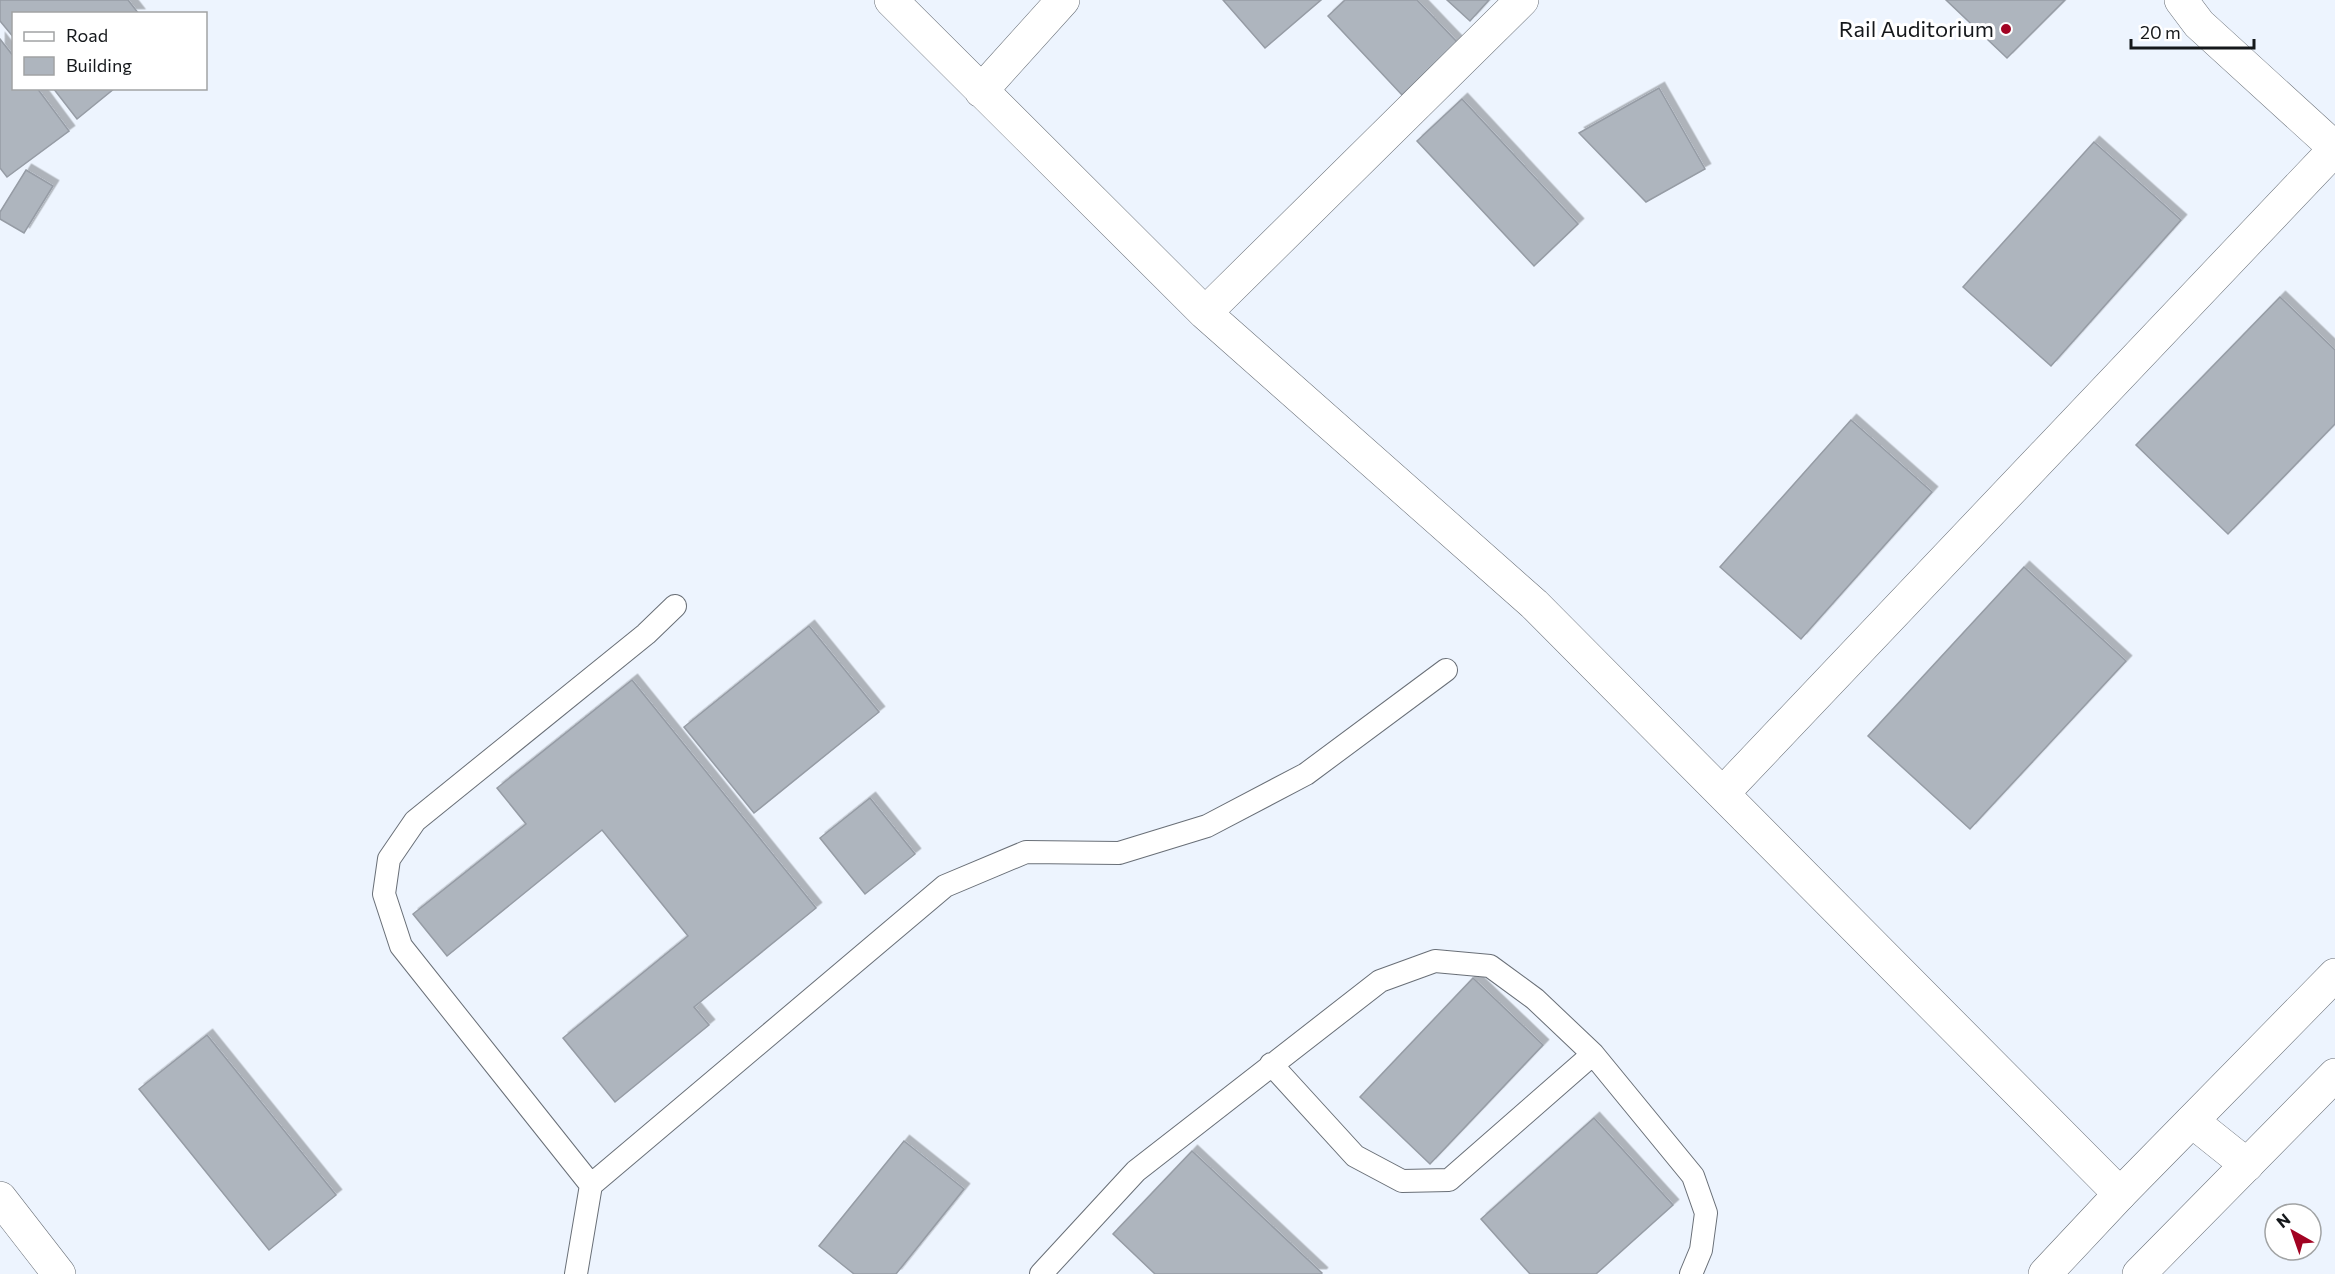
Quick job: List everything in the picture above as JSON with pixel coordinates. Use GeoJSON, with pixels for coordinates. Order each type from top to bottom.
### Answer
{"type":"FeatureCollection","features":[{"type":"Feature","properties":{"kind":"street"},"geometry":{"type":"LineString","coordinates":[[891,0],[1205,313],[1534,604],[2120,1194]]}},
{"type":"Feature","properties":{"kind":"street"},"geometry":{"type":"LineString","coordinates":[[981,91],[1063,0]]}},
{"type":"Feature","properties":{"kind":"street"},"geometry":{"type":"LineString","coordinates":[[1205,313],[1522,0]]}},
{"type":"Feature","properties":{"kind":"street"},"geometry":{"type":"LineString","coordinates":[[1723,793],[2335,148],[2199,24],[2181,0]]}},
{"type":"Feature","properties":{"kind":"street"},"geometry":{"type":"LineString","coordinates":[[2045,1274],[2120,1194],[2335,975]]}},
{"type":"Feature","properties":{"kind":"street"},"geometry":{"type":"LineString","coordinates":[[2139,1274],[2335,1075]]}},
{"type":"Feature","properties":{"kind":"street"},"geometry":{"type":"LineString","coordinates":[[2192,1120],[2247,1165]]}},
{"type":"Feature","properties":{"kind":"street"},"geometry":{"type":"LineString","coordinates":[[0,1198],[59,1274]]}},
{"type":"Feature","properties":{"kind":"lane"},"geometry":{"type":"LineString","coordinates":[[591,1185],[401,946],[384,894],[390,859],[415,821],[646,634],[675,606]]}},
{"type":"Feature","properties":{"kind":"lane"},"geometry":{"type":"LineString","coordinates":[[576,1274],[591,1185],[945,886],[1026,852],[1119,853],[1207,826],[1306,774],[1446,670]]}},
{"type":"Feature","properties":{"kind":"lane"},"geometry":{"type":"LineString","coordinates":[[1041,1274],[1136,1171],[1271,1064],[1380,981],[1436,961],[1490,966],[1535,999],[1593,1054],[1693,1176],[1706,1213],[1701,1250],[1691,1274]]}},
{"type":"Feature","properties":{"kind":"lane"},"geometry":{"type":"LineString","coordinates":[[1271,1064],[1355,1156],[1402,1181],[1449,1180],[1593,1054]]}},
{"type":"Feature","properties":{"kind":"building"},"geometry":{"type":"Polygon","coordinates":[[[0,0],[128,0],[137,12],[12,12],[12,36],[0,21],[0,0]]]}},
{"type":"Feature","properties":{"kind":"building"},"geometry":{"type":"Polygon","coordinates":[[[1223,0],[1321,0],[1265,48],[1223,0]]]}},
{"type":"Feature","properties":{"kind":"building"},"geometry":{"type":"Polygon","coordinates":[[[1345,0],[1417,0],[1457,42],[1402,95],[1328,16],[1345,0]]]}},
{"type":"Feature","properties":{"kind":"building"},"geometry":{"type":"Polygon","coordinates":[[[1447,0],[1489,0],[1470,21],[1447,0]]]}},
{"type":"Feature","properties":{"kind":"building","name":"Rail Auditorium"},"geometry":{"type":"Polygon","coordinates":[[[1946,0],[2065,0],[2007,58],[1946,0]]]}},
{"type":"Feature","properties":{"kind":"building"},"geometry":{"type":"Polygon","coordinates":[[[0,39],[12,54],[12,90],[38,90],[69,131],[7,177],[0,168],[0,39]]]}},
{"type":"Feature","properties":{"kind":"building"},"geometry":{"type":"Polygon","coordinates":[[[1659,88],[1705,169],[1646,202],[1579,133],[1659,88]]]}},
{"type":"Feature","properties":{"kind":"building"},"geometry":{"type":"Polygon","coordinates":[[[55,90],[113,90],[77,119],[55,90]]]}},
{"type":"Feature","properties":{"kind":"building"},"geometry":{"type":"Polygon","coordinates":[[[1462,99],[1578,224],[1534,266],[1417,141],[1462,99]]]}},
{"type":"Feature","properties":{"kind":"building"},"geometry":{"type":"Polygon","coordinates":[[[2094,142],[2181,220],[2051,366],[1963,287],[2094,142]]]}},
{"type":"Feature","properties":{"kind":"building"},"geometry":{"type":"Polygon","coordinates":[[[26,170],[53,186],[24,233],[0,219],[0,212],[26,170]]]}},
{"type":"Feature","properties":{"kind":"building"},"geometry":{"type":"Polygon","coordinates":[[[2280,297],[2335,350],[2335,424],[2228,534],[2136,445],[2280,297]]]}},
{"type":"Feature","properties":{"kind":"building"},"geometry":{"type":"Polygon","coordinates":[[[1851,420],[1932,492],[1801,639],[1720,567],[1851,420]]]}},
{"type":"Feature","properties":{"kind":"building"},"geometry":{"type":"Polygon","coordinates":[[[2024,567],[2126,661],[1970,829],[1868,736],[2024,567]]]}},
{"type":"Feature","properties":{"kind":"building"},"geometry":{"type":"Polygon","coordinates":[[[809,626],[879,712],[754,813],[684,727],[809,626]]]}},
{"type":"Feature","properties":{"kind":"building"},"geometry":{"type":"Polygon","coordinates":[[[632,680],[816,908],[694,1007],[709,1025],[615,1102],[563,1038],[688,936],[602,830],[447,956],[413,914],[526,824],[497,788],[632,680]]]}},
{"type":"Feature","properties":{"kind":"building"},"geometry":{"type":"Polygon","coordinates":[[[870,798],[915,854],[865,894],[820,838],[870,798]]]}},
{"type":"Feature","properties":{"kind":"building"},"geometry":{"type":"Polygon","coordinates":[[[1473,978],[1543,1045],[1430,1164],[1360,1097],[1473,978]]]}},
{"type":"Feature","properties":{"kind":"building"},"geometry":{"type":"Polygon","coordinates":[[[207,1035],[336,1195],[269,1250],[139,1089],[207,1035]]]}},
{"type":"Feature","properties":{"kind":"building"},"geometry":{"type":"Polygon","coordinates":[[[1594,1118],[1673,1205],[1596,1274],[1530,1274],[1481,1219],[1594,1118]]]}},
{"type":"Feature","properties":{"kind":"building"},"geometry":{"type":"Polygon","coordinates":[[[904,1141],[964,1189],[896,1274],[854,1274],[819,1246],[904,1141]]]}},
{"type":"Feature","properties":{"kind":"building"},"geometry":{"type":"Polygon","coordinates":[[[1192,1151],[1322,1273],[1155,1274],[1113,1234],[1192,1151]]]}},
{"type":"Feature","properties":{"kind":"place","name":"Rail Auditorium"},"geometry":{"type":"Point","coordinates":[2006,29]}}]}
